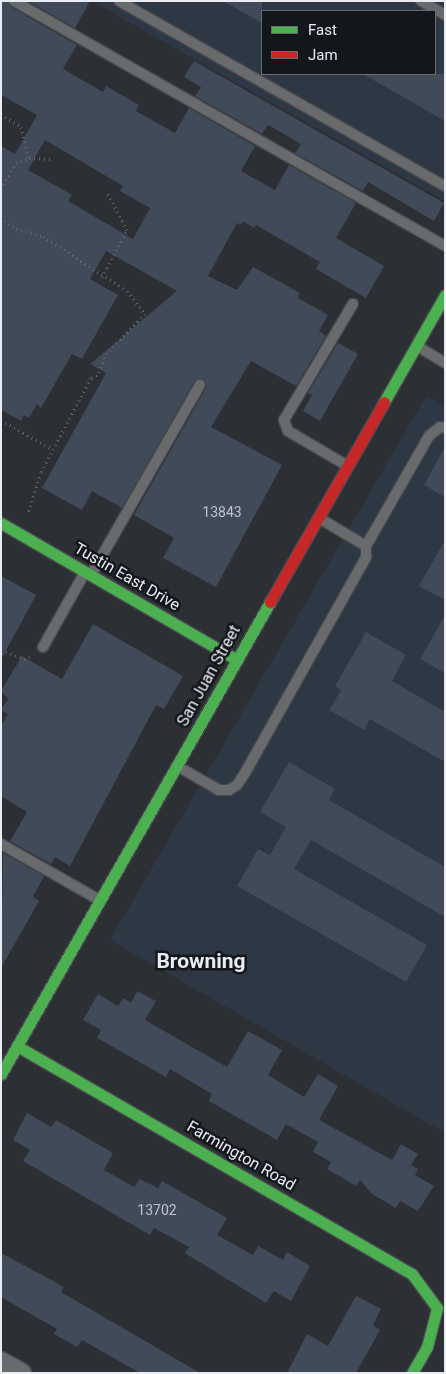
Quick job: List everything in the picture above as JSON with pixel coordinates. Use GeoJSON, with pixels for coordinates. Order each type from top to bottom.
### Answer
{"type":"FeatureCollection","features":[{"type":"Feature","properties":{"kind":"main road","name":"San Juan Street"},"geometry":{"type":"LineString","coordinates":[[1,1074],[445,295]]}},
{"type":"Feature","properties":{"kind":"main road","name":"Tustin East Drive"},"geometry":{"type":"LineString","coordinates":[[1,523],[237,660]]}},
{"type":"Feature","properties":{"kind":"main road","name":"Farmington Road"},"geometry":{"type":"LineString","coordinates":[[18,1046],[412,1274],[436,1308],[427,1347],[412,1373]]}},
{"type":"Feature","properties":{"kind":"street"},"geometry":{"type":"LineString","coordinates":[[1,1362],[21,1373]]}},
{"type":"Feature","properties":{"kind":"lane"},"geometry":{"type":"LineString","coordinates":[[14,1],[445,246]]}},
{"type":"Feature","properties":{"kind":"lane"},"geometry":{"type":"LineString","coordinates":[[119,1],[445,186]]}},
{"type":"Feature","properties":{"kind":"lane"},"geometry":{"type":"LineString","coordinates":[[421,1],[445,15]]}},
{"type":"Feature","properties":{"kind":"lane"},"geometry":{"type":"LineString","coordinates":[[348,466],[288,432],[284,420],[353,304]]}},
{"type":"Feature","properties":{"kind":"lane"},"geometry":{"type":"LineString","coordinates":[[416,345],[445,363]]}},
{"type":"Feature","properties":{"kind":"lane"},"geometry":{"type":"LineString","coordinates":[[43,647],[200,386]]}},
{"type":"Feature","properties":{"kind":"lane"},"geometry":{"type":"LineString","coordinates":[[176,766],[219,790],[229,790],[237,786],[366,558],[366,546],[429,436],[440,427],[445,428]]}},
{"type":"Feature","properties":{"kind":"lane"},"geometry":{"type":"LineString","coordinates":[[318,518],[366,546]]}},
{"type":"Feature","properties":{"kind":"lane"},"geometry":{"type":"LineString","coordinates":[[1,844],[100,900]]}},
{"type":"Feature","properties":{"kind":"path"},"geometry":{"type":"LineString","coordinates":[[1,114],[21,127],[29,158]]}},
{"type":"Feature","properties":{"kind":"path"},"geometry":{"type":"LineString","coordinates":[[1,189],[16,163],[29,158],[51,159]]}},
{"type":"Feature","properties":{"kind":"path"},"geometry":{"type":"LineString","coordinates":[[102,277],[127,230],[108,194]]}},
{"type":"Feature","properties":{"kind":"path"},"geometry":{"type":"LineString","coordinates":[[1,217],[16,229],[43,236],[102,277],[127,291],[145,314],[107,353],[52,449],[41,472],[22,535]]}},
{"type":"Feature","properties":{"kind":"path"},"geometry":{"type":"LineString","coordinates":[[1,420],[52,449]]}},
{"type":"Feature","properties":{"kind":"path"},"geometry":{"type":"LineString","coordinates":[[1,650],[24,659],[43,647]]}},
{"type":"Feature","properties":{"kind":"shaded area"},"geometry":{"type":"Polygon","coordinates":[[[92,1],[445,1],[445,201],[92,1]]]}},
{"type":"Feature","properties":{"kind":"shaded area"},"geometry":{"type":"Polygon","coordinates":[[[426,396],[445,407],[445,1133],[110,940],[426,396]]]}},
{"type":"Feature","properties":{"kind":"building"},"geometry":{"type":"Polygon","coordinates":[[[1,1],[7,1],[11,7],[77,45],[63,69],[103,92],[106,86],[139,105],[136,111],[175,133],[189,108],[255,146],[241,171],[275,190],[289,165],[356,203],[336,238],[384,266],[366,298],[316,269],[320,262],[256,225],[254,228],[243,221],[241,225],[237,223],[208,276],[237,290],[253,267],[300,293],[298,298],[328,315],[319,331],[326,336],[296,386],[251,361],[211,427],[282,465],[216,587],[163,558],[174,538],[134,515],[206,388],[203,379],[194,382],[122,508],[92,491],[82,510],[42,488],[106,373],[90,364],[177,291],[106,251],[90,279],[118,295],[82,359],[72,354],[41,408],[37,404],[29,418],[24,415],[21,421],[1,410],[1,146],[15,154],[37,115],[1,95],[1,1]],[[45,140],[28,170],[72,195],[68,201],[133,239],[150,208],[120,191],[123,186],[45,140]]]}},
{"type":"Feature","properties":{"kind":"building"},"geometry":{"type":"Polygon","coordinates":[[[28,1],[90,1],[75,28],[28,1]]]}},
{"type":"Feature","properties":{"kind":"building"},"geometry":{"type":"Polygon","coordinates":[[[223,1],[262,1],[261,22],[223,1]]]}},
{"type":"Feature","properties":{"kind":"building"},"geometry":{"type":"Polygon","coordinates":[[[194,61],[444,203],[434,221],[368,182],[363,191],[295,153],[301,144],[268,125],[262,134],[195,96],[201,87],[184,77],[194,61]]]}},
{"type":"Feature","properties":{"kind":"building"},"geometry":{"type":"Polygon","coordinates":[[[445,74],[445,121],[365,75],[445,74]]]}},
{"type":"Feature","properties":{"kind":"building"},"geometry":{"type":"Polygon","coordinates":[[[338,343],[358,354],[320,421],[303,411],[312,395],[308,393],[338,343]]]}},
{"type":"Feature","properties":{"kind":"building"},"geometry":{"type":"Polygon","coordinates":[[[445,447],[445,497],[424,485],[445,447]]]}},
{"type":"Feature","properties":{"kind":"building"},"geometry":{"type":"Polygon","coordinates":[[[445,540],[445,600],[419,586],[445,540]]]}},
{"type":"Feature","properties":{"kind":"building"},"geometry":{"type":"Polygon","coordinates":[[[1,576],[36,595],[1,660],[1,576]]]}},
{"type":"Feature","properties":{"kind":"building"},"geometry":{"type":"Polygon","coordinates":[[[445,615],[445,673],[420,659],[445,615]]]}},
{"type":"Feature","properties":{"kind":"building"},"geometry":{"type":"Polygon","coordinates":[[[93,624],[183,676],[164,709],[156,705],[70,866],[55,857],[51,864],[10,841],[27,812],[1,796],[1,726],[8,714],[1,710],[8,699],[1,691],[22,656],[62,679],[93,624]]]}},
{"type":"Feature","properties":{"kind":"building"},"geometry":{"type":"Polygon","coordinates":[[[366,632],[406,655],[392,681],[445,712],[445,762],[370,719],[364,730],[329,710],[341,690],[335,686],[366,632]]]}},
{"type":"Feature","properties":{"kind":"building"},"geometry":{"type":"Polygon","coordinates":[[[289,762],[335,789],[329,800],[445,867],[445,917],[311,840],[294,869],[427,945],[406,982],[237,886],[258,849],[270,855],[286,827],[260,812],[289,762]]]}},
{"type":"Feature","properties":{"kind":"building"},"geometry":{"type":"Polygon","coordinates":[[[3,853],[44,876],[33,897],[39,901],[1,968],[3,853]]]}},
{"type":"Feature","properties":{"kind":"building"},"geometry":{"type":"Polygon","coordinates":[[[137,991],[156,1001],[145,1020],[227,1067],[248,1031],[282,1050],[268,1075],[304,1097],[318,1074],[338,1086],[319,1120],[392,1160],[401,1144],[418,1154],[411,1165],[418,1169],[415,1175],[434,1186],[418,1211],[400,1201],[396,1208],[372,1194],[360,1180],[356,1186],[327,1169],[331,1162],[313,1152],[318,1142],[286,1124],[277,1140],[209,1101],[212,1094],[170,1069],[166,1077],[97,1038],[101,1030],[83,1020],[98,994],[118,1006],[123,998],[131,1003],[137,991]]]}},
{"type":"Feature","properties":{"kind":"building"},"geometry":{"type":"Polygon","coordinates":[[[27,1113],[51,1127],[56,1120],[113,1153],[104,1170],[134,1187],[140,1179],[158,1188],[162,1181],[227,1218],[217,1235],[253,1255],[258,1246],[283,1260],[287,1252],[310,1266],[291,1301],[274,1291],[266,1303],[185,1253],[189,1247],[154,1228],[150,1235],[23,1161],[30,1150],[13,1140],[27,1113]]]}},
{"type":"Feature","properties":{"kind":"building"},"geometry":{"type":"Polygon","coordinates":[[[1,1253],[64,1287],[61,1292],[200,1373],[140,1373],[82,1340],[77,1347],[54,1334],[57,1329],[1,1297],[1,1253]]]}},
{"type":"Feature","properties":{"kind":"building"},"geometry":{"type":"Polygon","coordinates":[[[356,1296],[381,1309],[373,1325],[380,1330],[356,1373],[287,1373],[307,1334],[328,1346],[356,1296]]]}},
{"type":"Feature","properties":{"kind":"traffic: fast"},"geometry":{"type":"LineString","coordinates":[[384,402],[445,295]]}},
{"type":"Feature","properties":{"kind":"traffic: fast"},"geometry":{"type":"LineString","coordinates":[[1,523],[237,660]]}},
{"type":"Feature","properties":{"kind":"traffic: fast"},"geometry":{"type":"LineString","coordinates":[[1,1074],[270,602]]}},
{"type":"Feature","properties":{"kind":"traffic: fast"},"geometry":{"type":"LineString","coordinates":[[17,1046],[412,1274],[437,1308],[427,1347],[412,1373]]}},
{"type":"Feature","properties":{"kind":"traffic: jam"},"geometry":{"type":"LineString","coordinates":[[270,602],[384,402]]}},
{"type":"Feature","properties":{"kind":"district","name":"Browning"},"geometry":{"type":"Point","coordinates":[201,961]}}]}
